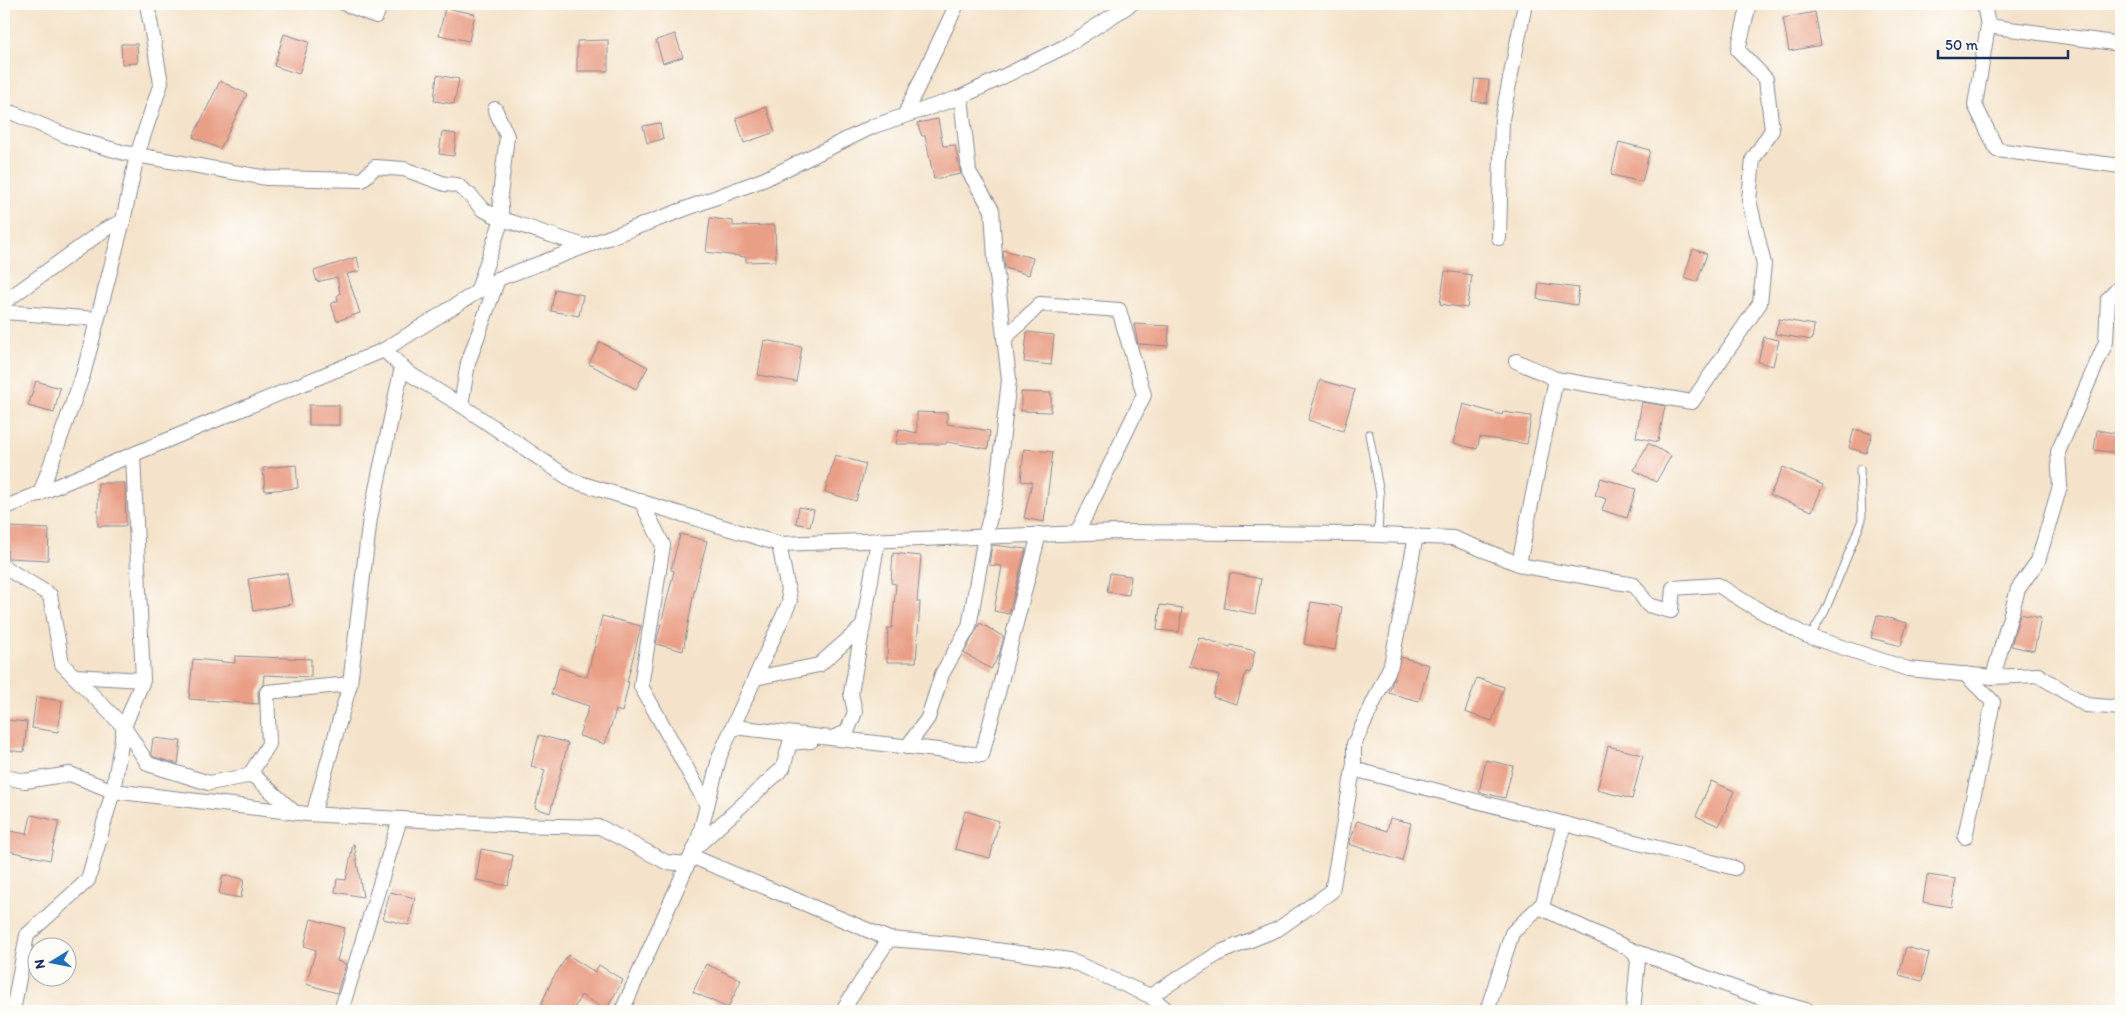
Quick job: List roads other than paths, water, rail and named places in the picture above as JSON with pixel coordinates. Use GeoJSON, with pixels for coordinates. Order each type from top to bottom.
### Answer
{"type":"FeatureCollection","features":[{"type":"Feature","properties":{"kind":"street"},"geometry":{"type":"LineString","coordinates":[[40,494],[83,375],[123,221],[136,155],[160,83],[147,4]]}},
{"type":"Feature","properties":{"kind":"street"},"geometry":{"type":"LineString","coordinates":[[345,4],[376,16],[381,4]]}},
{"type":"Feature","properties":{"kind":"street"},"geometry":{"type":"LineString","coordinates":[[904,116],[957,4]]}},
{"type":"Feature","properties":{"kind":"street"},"geometry":{"type":"LineString","coordinates":[[4,508],[384,350],[498,279],[764,179],[874,126],[962,97],[1064,47],[1131,4]]}},
{"type":"Feature","properties":{"kind":"street"},"geometry":{"type":"LineString","coordinates":[[1499,238],[1502,119],[1525,4]]}},
{"type":"Feature","properties":{"kind":"street"},"geometry":{"type":"LineString","coordinates":[[1516,361],[1556,379],[1692,402],[1760,303],[1764,264],[1749,200],[1753,159],[1772,130],[1766,79],[1738,50],[1749,4]]}},
{"type":"Feature","properties":{"kind":"street"},"geometry":{"type":"LineString","coordinates":[[1984,4],[1988,26],[1976,105],[1998,150],[2121,166]]}},
{"type":"Feature","properties":{"kind":"street"},"geometry":{"type":"LineString","coordinates":[[1988,26],[2121,44]]}},
{"type":"Feature","properties":{"kind":"street"},"geometry":{"type":"LineString","coordinates":[[907,747],[928,718],[942,674],[969,626],[984,536],[996,495],[1010,380],[995,258],[992,210],[969,172],[962,97]]}},
{"type":"Feature","properties":{"kind":"street"},"geometry":{"type":"LineString","coordinates":[[477,292],[502,219],[500,195],[507,136],[495,109]]}},
{"type":"Feature","properties":{"kind":"street"},"geometry":{"type":"LineString","coordinates":[[4,112],[13,113],[72,138],[136,155],[267,178],[362,180],[375,167],[404,169],[445,184],[457,185],[472,197],[482,209],[502,219],[584,246]]}},
{"type":"Feature","properties":{"kind":"street"},"geometry":{"type":"LineString","coordinates":[[4,302],[104,230],[123,221]]}},
{"type":"Feature","properties":{"kind":"street"},"geometry":{"type":"LineString","coordinates":[[461,405],[468,363],[498,279]]}},
{"type":"Feature","properties":{"kind":"street"},"geometry":{"type":"LineString","coordinates":[[1993,677],[2018,589],[2038,561],[2060,486],[2058,452],[2106,342],[2108,299],[2121,286]]}},
{"type":"Feature","properties":{"kind":"street"},"geometry":{"type":"LineString","coordinates":[[1005,338],[1040,304],[1119,310],[1144,395],[1077,533]]}},
{"type":"Feature","properties":{"kind":"street"},"geometry":{"type":"LineString","coordinates":[[4,312],[97,319]]}},
{"type":"Feature","properties":{"kind":"street"},"geometry":{"type":"LineString","coordinates":[[384,350],[410,374],[461,405],[573,481],[779,544],[1116,532],[1378,535],[1453,538],[1518,564],[1634,585],[1648,605],[1671,611],[1673,588],[1718,585],[1750,605],[1810,637],[1908,669],[1993,677],[2038,675],[2086,705],[2121,708]]}},
{"type":"Feature","properties":{"kind":"street"},"geometry":{"type":"LineString","coordinates":[[315,808],[350,684],[370,518],[402,367]]}},
{"type":"Feature","properties":{"kind":"street"},"geometry":{"type":"LineString","coordinates":[[1518,564],[1556,379]]}},
{"type":"Feature","properties":{"kind":"street"},"geometry":{"type":"LineString","coordinates":[[13,1011],[10,992],[27,935],[88,880],[113,791],[124,727],[143,680],[133,455]]}},
{"type":"Feature","properties":{"kind":"street"},"geometry":{"type":"LineString","coordinates":[[641,501],[663,545],[640,686],[707,805]]}},
{"type":"Feature","properties":{"kind":"street"},"geometry":{"type":"LineString","coordinates":[[733,726],[982,755],[1039,534]]}},
{"type":"Feature","properties":{"kind":"street"},"geometry":{"type":"LineString","coordinates":[[1150,996],[1221,952],[1278,929],[1332,891],[1353,769],[1354,744],[1391,666],[1416,536]]}},
{"type":"Feature","properties":{"kind":"street"},"geometry":{"type":"LineString","coordinates":[[4,777],[25,780],[70,774],[113,791],[294,812],[515,825],[600,827],[666,862],[691,856],[783,768],[790,743],[833,738],[847,732],[855,712],[850,693],[878,540]]}},
{"type":"Feature","properties":{"kind":"street"},"geometry":{"type":"LineString","coordinates":[[622,1011],[691,856],[720,755],[790,601],[779,544]]}},
{"type":"Feature","properties":{"kind":"street"},"geometry":{"type":"LineString","coordinates":[[4,567],[50,595],[62,664],[124,727],[148,764],[209,783],[253,775],[294,812]]}},
{"type":"Feature","properties":{"kind":"street"},"geometry":{"type":"LineString","coordinates":[[755,678],[819,665],[863,626]]}},
{"type":"Feature","properties":{"kind":"street"},"geometry":{"type":"LineString","coordinates":[[1965,674],[1993,702],[1965,837]]}},
{"type":"Feature","properties":{"kind":"street"},"geometry":{"type":"LineString","coordinates":[[74,676],[143,680]]}},
{"type":"Feature","properties":{"kind":"street"},"geometry":{"type":"LineString","coordinates":[[249,776],[269,744],[267,692],[350,684]]}},
{"type":"Feature","properties":{"kind":"street"},"geometry":{"type":"LineString","coordinates":[[1353,769],[1736,868]]}},
{"type":"Feature","properties":{"kind":"street"},"geometry":{"type":"LineString","coordinates":[[341,1011],[400,819]]}},
{"type":"Feature","properties":{"kind":"street"},"geometry":{"type":"LineString","coordinates":[[1487,1011],[1512,933],[1542,903],[1564,824]]}},
{"type":"Feature","properties":{"kind":"street"},"geometry":{"type":"LineString","coordinates":[[691,856],[889,938],[953,944],[1069,960],[1150,996],[1168,1011]]}},
{"type":"Feature","properties":{"kind":"street"},"geometry":{"type":"LineString","coordinates":[[1538,907],[1632,950],[1756,996],[1809,1011]]}},
{"type":"Feature","properties":{"kind":"street"},"geometry":{"type":"LineString","coordinates":[[842,1011],[889,938]]}},
{"type":"Feature","properties":{"kind":"street"},"geometry":{"type":"LineString","coordinates":[[1632,950],[1638,960],[1633,1011]]}},
{"type":"Feature","properties":{"kind":"lane"},"geometry":{"type":"LineString","coordinates":[[1369,434],[1380,494],[1378,535]]}},
{"type":"Feature","properties":{"kind":"lane"},"geometry":{"type":"LineString","coordinates":[[1810,637],[1825,611],[1862,520],[1860,468]]}}]}
